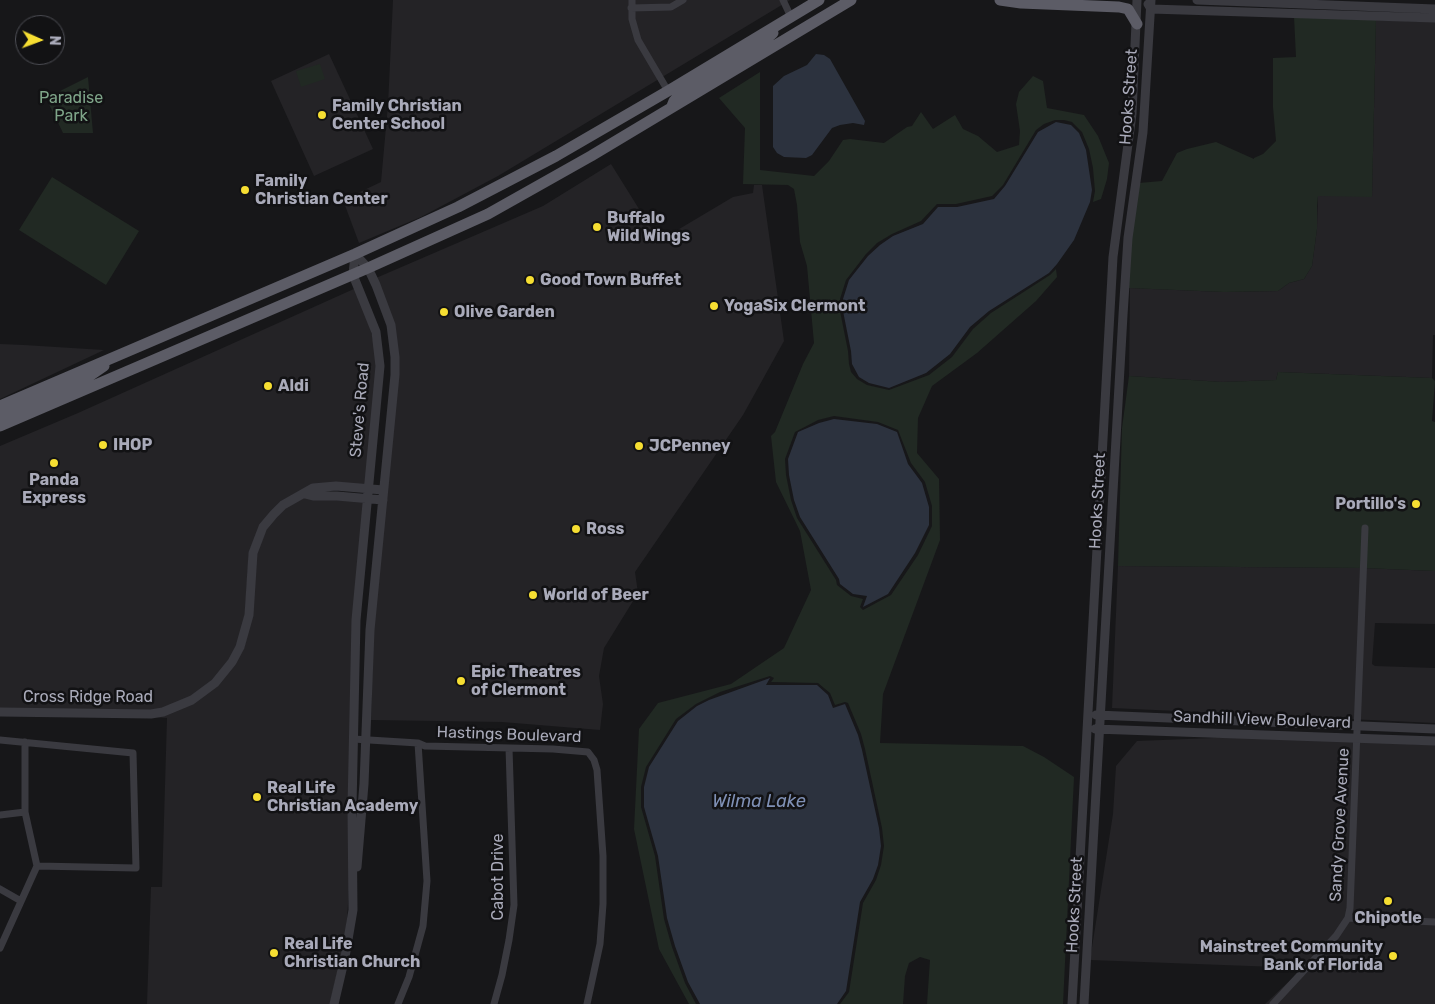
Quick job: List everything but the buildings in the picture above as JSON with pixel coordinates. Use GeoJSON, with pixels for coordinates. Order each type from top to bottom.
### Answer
{"type":"FeatureCollection","features":[{"type":"Feature","properties":{"kind":"highway"},"geometry":{"type":"LineString","coordinates":[[0,406],[425,223],[504,184],[668,91],[819,0]]}},
{"type":"Feature","properties":{"kind":"highway"},"geometry":{"type":"LineString","coordinates":[[830,12],[836,0]]}},
{"type":"Feature","properties":{"kind":"highway"},"geometry":{"type":"LineString","coordinates":[[0,423],[353,275],[488,214],[672,108],[851,0]]}},
{"type":"Feature","properties":{"kind":"highway"},"geometry":{"type":"LineString","coordinates":[[1000,0],[1021,4],[1119,6],[1128,9],[1136,24]]}},
{"type":"Feature","properties":{"kind":"highway"},"geometry":{"type":"LineString","coordinates":[[672,108],[674,101],[681,93],[761,44],[789,18]]}},
{"type":"Feature","properties":{"kind":"highway"},"geometry":{"type":"LineString","coordinates":[[542,184],[571,160],[661,105],[668,91]]}},
{"type":"Feature","properties":{"kind":"highway"},"geometry":{"type":"LineString","coordinates":[[0,423],[4,415],[14,409],[88,377],[124,352]]}},
{"type":"Feature","properties":{"kind":"street"},"geometry":{"type":"LineString","coordinates":[[668,91],[638,40],[632,19],[631,4],[671,7],[683,0]]}},
{"type":"Feature","properties":{"kind":"street"},"geometry":{"type":"LineString","coordinates":[[783,0],[789,18]]}},
{"type":"Feature","properties":{"kind":"street","name":"Hooks Street"},"geometry":{"type":"LineString","coordinates":[[1072,1004],[1113,257],[1132,114],[1137,0]]}},
{"type":"Feature","properties":{"kind":"street"},"geometry":{"type":"LineString","coordinates":[[1197,0],[1435,9]]}},
{"type":"Feature","properties":{"kind":"street"},"geometry":{"type":"LineString","coordinates":[[1136,24],[1149,3],[1435,18]]}},
{"type":"Feature","properties":{"kind":"street","name":"Hooks Street"},"geometry":{"type":"LineString","coordinates":[[1084,1004],[1128,238],[1144,132],[1149,3]]}},
{"type":"Feature","properties":{"kind":"street","name":"Steve's Road"},"geometry":{"type":"LineString","coordinates":[[334,1004],[345,956],[356,881],[364,794],[370,630],[395,375],[391,325],[368,268],[354,254]]}},
{"type":"Feature","properties":{"kind":"street","name":"Steve's Road"},"geometry":{"type":"LineString","coordinates":[[354,254],[353,275],[376,332],[380,359],[356,620],[352,806],[352,881],[354,886]]}},
{"type":"Feature","properties":{"kind":"street","name":"Cross Ridge Road"},"geometry":{"type":"LineString","coordinates":[[0,712],[151,714],[192,700],[206,691],[232,662],[243,640],[249,615],[253,553],[263,527],[274,514],[283,506],[306,494],[313,488],[369,488],[384,490]]}},
{"type":"Feature","properties":{"kind":"street"},"geometry":{"type":"LineString","coordinates":[[306,494],[382,500]]}},
{"type":"Feature","properties":{"kind":"street"},"geometry":{"type":"LineString","coordinates":[[1100,496],[1113,497]]}},
{"type":"Feature","properties":{"kind":"street","name":"Sandy Grove Avenue"},"geometry":{"type":"LineString","coordinates":[[1273,1004],[1336,936],[1348,918],[1352,896],[1365,528]]}},
{"type":"Feature","properties":{"kind":"street","name":"Sandhill View Boulevard"},"geometry":{"type":"LineString","coordinates":[[1088,715],[1435,729]]}},
{"type":"Feature","properties":{"kind":"street"},"geometry":{"type":"LineString","coordinates":[[1238,734],[1239,721]]}},
{"type":"Feature","properties":{"kind":"street","name":"Sandhill View Boulevard"},"geometry":{"type":"LineString","coordinates":[[1087,728],[1435,741]]}},
{"type":"Feature","properties":{"kind":"street","name":"Hastings Boulevard"},"geometry":{"type":"LineString","coordinates":[[353,739],[418,743],[425,746],[588,752],[594,760],[597,770],[603,856],[603,904],[600,944],[587,1004]]}},
{"type":"Feature","properties":{"kind":"street"},"geometry":{"type":"LineString","coordinates":[[0,740],[133,753],[136,868],[37,866]]}},
{"type":"Feature","properties":{"kind":"street"},"geometry":{"type":"LineString","coordinates":[[1,943],[37,866],[25,812],[25,742]]}},
{"type":"Feature","properties":{"kind":"street"},"geometry":{"type":"LineString","coordinates":[[398,1004],[409,977],[422,926],[427,881],[418,743]]}},
{"type":"Feature","properties":{"kind":"street","name":"Cabot Drive"},"geometry":{"type":"LineString","coordinates":[[494,1004],[508,949],[514,905],[509,748]]}},
{"type":"Feature","properties":{"kind":"street"},"geometry":{"type":"LineString","coordinates":[[0,815],[25,812]]}},
{"type":"Feature","properties":{"kind":"street"},"geometry":{"type":"LineString","coordinates":[[0,888],[21,901]]}},
{"type":"Feature","properties":{"kind":"street"},"geometry":{"type":"LineString","coordinates":[[1348,918],[1435,922]]}},
{"type":"Feature","properties":{"kind":"street"},"geometry":{"type":"LineString","coordinates":[[1075,950],[1087,951]]}},
{"type":"Feature","properties":{"kind":"shaded area"},"geometry":{"type":"Polygon","coordinates":[[[393,0],[790,0],[498,176],[421,217],[359,243],[343,200],[381,182],[388,105],[393,0]]]}},
{"type":"Feature","properties":{"kind":"shaded area"},"geometry":{"type":"Polygon","coordinates":[[[1376,20],[1435,22],[1435,335],[1433,335],[1432,378],[1278,372],[1276,380],[1222,382],[1129,376],[1130,288],[1224,292],[1278,291],[1289,283],[1304,279],[1312,266],[1317,229],[1318,195],[1372,196],[1376,20]]]}},
{"type":"Feature","properties":{"kind":"shaded area","name":"Family Christian Center School"},"geometry":{"type":"Polygon","coordinates":[[[329,54],[373,149],[314,176],[271,81],[329,54]]]}},
{"type":"Feature","properties":{"kind":"shaded area"},"geometry":{"type":"Polygon","coordinates":[[[611,164],[659,241],[733,197],[753,193],[754,185],[762,185],[784,341],[743,415],[635,572],[638,593],[604,648],[599,676],[603,704],[600,730],[502,722],[371,720],[373,637],[398,375],[376,278],[543,206],[611,164]]]}},
{"type":"Feature","properties":{"kind":"shaded area"},"geometry":{"type":"Polygon","coordinates":[[[356,288],[370,326],[377,359],[365,485],[321,483],[260,526],[249,552],[245,615],[239,639],[229,661],[213,680],[190,697],[162,709],[133,712],[0,708],[0,446],[356,288]]]}},
{"type":"Feature","properties":{"kind":"shaded area"},"geometry":{"type":"Polygon","coordinates":[[[0,344],[24,345],[104,350],[0,399],[0,344]]]}},
{"type":"Feature","properties":{"kind":"shaded area","name":"Real Life Christian Academy"},"geometry":{"type":"Polygon","coordinates":[[[305,497],[364,501],[350,875],[346,934],[330,1004],[147,1004],[151,887],[162,887],[167,718],[151,717],[194,703],[244,648],[252,616],[256,553],[267,529],[285,508],[305,497]]]}},
{"type":"Feature","properties":{"kind":"shaded area"},"geometry":{"type":"Polygon","coordinates":[[[1118,566],[1363,568],[1435,571],[1435,624],[1375,623],[1372,664],[1375,666],[1435,668],[1435,723],[1112,708],[1118,566]]]}},
{"type":"Feature","properties":{"kind":"shaded area"},"geometry":{"type":"Polygon","coordinates":[[[1238,737],[1435,745],[1435,1004],[1265,1004],[1303,968],[1090,960],[1113,814],[1116,766],[1137,741],[1238,737]]]}},
{"type":"Feature","properties":{"kind":"green space"},"geometry":{"type":"Polygon","coordinates":[[[1294,16],[1376,20],[1372,197],[1318,196],[1317,229],[1312,266],[1304,279],[1289,283],[1278,291],[1224,292],[1128,288],[1131,239],[1139,183],[1162,181],[1177,153],[1187,149],[1216,142],[1254,159],[1263,154],[1276,141],[1273,107],[1273,58],[1296,57],[1294,16]]]}},
{"type":"Feature","properties":{"kind":"green space"},"geometry":{"type":"Polygon","coordinates":[[[320,64],[325,79],[301,87],[296,71],[320,64]]]}},
{"type":"Feature","properties":{"kind":"green space"},"geometry":{"type":"Polygon","coordinates":[[[760,72],[760,170],[814,176],[829,161],[843,140],[850,139],[884,143],[907,127],[912,126],[921,112],[933,129],[955,115],[963,129],[978,136],[997,152],[1019,145],[1020,131],[1016,104],[1019,92],[1033,76],[1043,81],[1047,108],[1084,115],[1098,136],[1109,163],[1107,179],[1101,199],[1093,202],[1095,191],[1093,168],[1089,149],[1082,132],[1072,122],[1064,120],[1055,120],[1044,124],[1036,130],[1003,185],[992,196],[956,204],[937,204],[921,221],[877,243],[846,280],[840,299],[840,311],[851,372],[857,379],[867,385],[889,390],[929,375],[952,357],[973,329],[991,313],[1050,275],[1056,269],[1057,277],[1036,301],[977,353],[932,386],[918,418],[917,453],[939,479],[940,540],[883,694],[880,743],[1023,746],[1044,757],[1074,777],[1063,1004],[927,1004],[930,960],[920,957],[909,963],[905,976],[903,1004],[840,1004],[849,992],[863,903],[876,880],[881,865],[884,846],[882,828],[861,734],[848,703],[835,705],[830,693],[818,683],[771,682],[774,678],[770,676],[720,692],[696,704],[676,719],[646,767],[641,787],[641,807],[655,856],[664,919],[685,983],[696,1004],[689,1004],[659,949],[634,829],[639,729],[658,703],[731,684],[784,648],[811,590],[800,531],[776,482],[771,436],[775,432],[803,364],[814,343],[807,266],[800,242],[797,205],[794,189],[788,185],[743,184],[745,128],[719,98],[760,72]],[[834,416],[818,420],[795,432],[785,459],[791,500],[797,518],[836,580],[837,585],[851,596],[863,599],[860,607],[863,610],[891,595],[918,555],[932,526],[932,506],[925,482],[911,463],[898,430],[878,422],[834,416]]]}},
{"type":"Feature","properties":{"kind":"green space","name":"Paradise Park"},"geometry":{"type":"Polygon","coordinates":[[[88,77],[93,133],[63,133],[46,98],[88,77]]]}},
{"type":"Feature","properties":{"kind":"green space"},"geometry":{"type":"Polygon","coordinates":[[[52,177],[139,231],[106,285],[19,230],[52,177]]]}},
{"type":"Feature","properties":{"kind":"green space"},"geometry":{"type":"Polygon","coordinates":[[[1278,372],[1432,378],[1435,381],[1432,421],[1435,422],[1435,571],[1363,568],[1118,566],[1122,428],[1129,376],[1222,382],[1276,380],[1278,372]]]}},
{"type":"Feature","properties":{"kind":"water"},"geometry":{"type":"Polygon","coordinates":[[[816,54],[824,55],[830,59],[865,121],[864,125],[853,123],[832,128],[812,155],[806,158],[784,157],[777,153],[773,147],[773,86],[784,76],[807,65],[816,54]]]}},
{"type":"Feature","properties":{"kind":"water"},"geometry":{"type":"Polygon","coordinates":[[[1056,122],[1071,125],[1079,133],[1086,150],[1092,190],[1090,202],[1074,240],[1057,264],[1049,273],[989,311],[970,327],[950,354],[926,373],[889,388],[869,383],[859,377],[852,364],[843,311],[843,299],[849,280],[868,256],[880,245],[893,236],[923,224],[938,207],[957,207],[994,199],[1005,186],[1038,132],[1056,122]]]}},
{"type":"Feature","properties":{"kind":"water"},"geometry":{"type":"Polygon","coordinates":[[[834,419],[877,424],[897,432],[908,464],[922,483],[929,507],[929,525],[915,553],[888,594],[863,607],[867,596],[853,594],[840,584],[839,579],[800,517],[789,475],[788,459],[798,432],[834,419]]]}},
{"type":"Feature","properties":{"kind":"water","name":"Wilma Lake"},"geometry":{"type":"Polygon","coordinates":[[[770,678],[766,685],[817,685],[828,695],[833,708],[845,704],[858,735],[879,828],[881,846],[878,865],[873,879],[860,902],[846,991],[837,1004],[700,1004],[688,982],[667,918],[658,856],[644,807],[644,787],[649,767],[678,721],[697,706],[709,700],[770,678]]]}},
{"type":"Feature","properties":{"kind":"place","name":"Family Christian Center School"},"geometry":{"type":"Point","coordinates":[322,115]}},
{"type":"Feature","properties":{"kind":"place","name":"Family Christian Center"},"geometry":{"type":"Point","coordinates":[245,190]}},
{"type":"Feature","properties":{"kind":"place","name":"Buffalo Wild Wings"},"geometry":{"type":"Point","coordinates":[597,227]}},
{"type":"Feature","properties":{"kind":"place","name":"Good Town Buffet"},"geometry":{"type":"Point","coordinates":[530,280]}},
{"type":"Feature","properties":{"kind":"place","name":"YogaSix Clermont"},"geometry":{"type":"Point","coordinates":[714,306]}},
{"type":"Feature","properties":{"kind":"place","name":"Olive Garden"},"geometry":{"type":"Point","coordinates":[444,312]}},
{"type":"Feature","properties":{"kind":"place","name":"Aldi"},"geometry":{"type":"Point","coordinates":[268,386]}},
{"type":"Feature","properties":{"kind":"place","name":"IHOP"},"geometry":{"type":"Point","coordinates":[103,445]}},
{"type":"Feature","properties":{"kind":"place","name":"JCPenney"},"geometry":{"type":"Point","coordinates":[639,446]}},
{"type":"Feature","properties":{"kind":"place","name":"Panda Express"},"geometry":{"type":"Point","coordinates":[54,463]}},
{"type":"Feature","properties":{"kind":"place","name":"Portillo's"},"geometry":{"type":"Point","coordinates":[1416,504]}},
{"type":"Feature","properties":{"kind":"place","name":"Ross"},"geometry":{"type":"Point","coordinates":[576,529]}},
{"type":"Feature","properties":{"kind":"place","name":"World of Beer"},"geometry":{"type":"Point","coordinates":[533,595]}},
{"type":"Feature","properties":{"kind":"place","name":"Epic Theatres of Clermont"},"geometry":{"type":"Point","coordinates":[461,681]}},
{"type":"Feature","properties":{"kind":"place","name":"Real Life Christian Academy"},"geometry":{"type":"Point","coordinates":[257,797]}},
{"type":"Feature","properties":{"kind":"place","name":"Chipotle"},"geometry":{"type":"Point","coordinates":[1388,901]}},
{"type":"Feature","properties":{"kind":"place","name":"Real Life Christian Church"},"geometry":{"type":"Point","coordinates":[274,953]}},
{"type":"Feature","properties":{"kind":"place","name":"Mainstreet Community Bank of Florida"},"geometry":{"type":"Point","coordinates":[1393,956]}}]}
